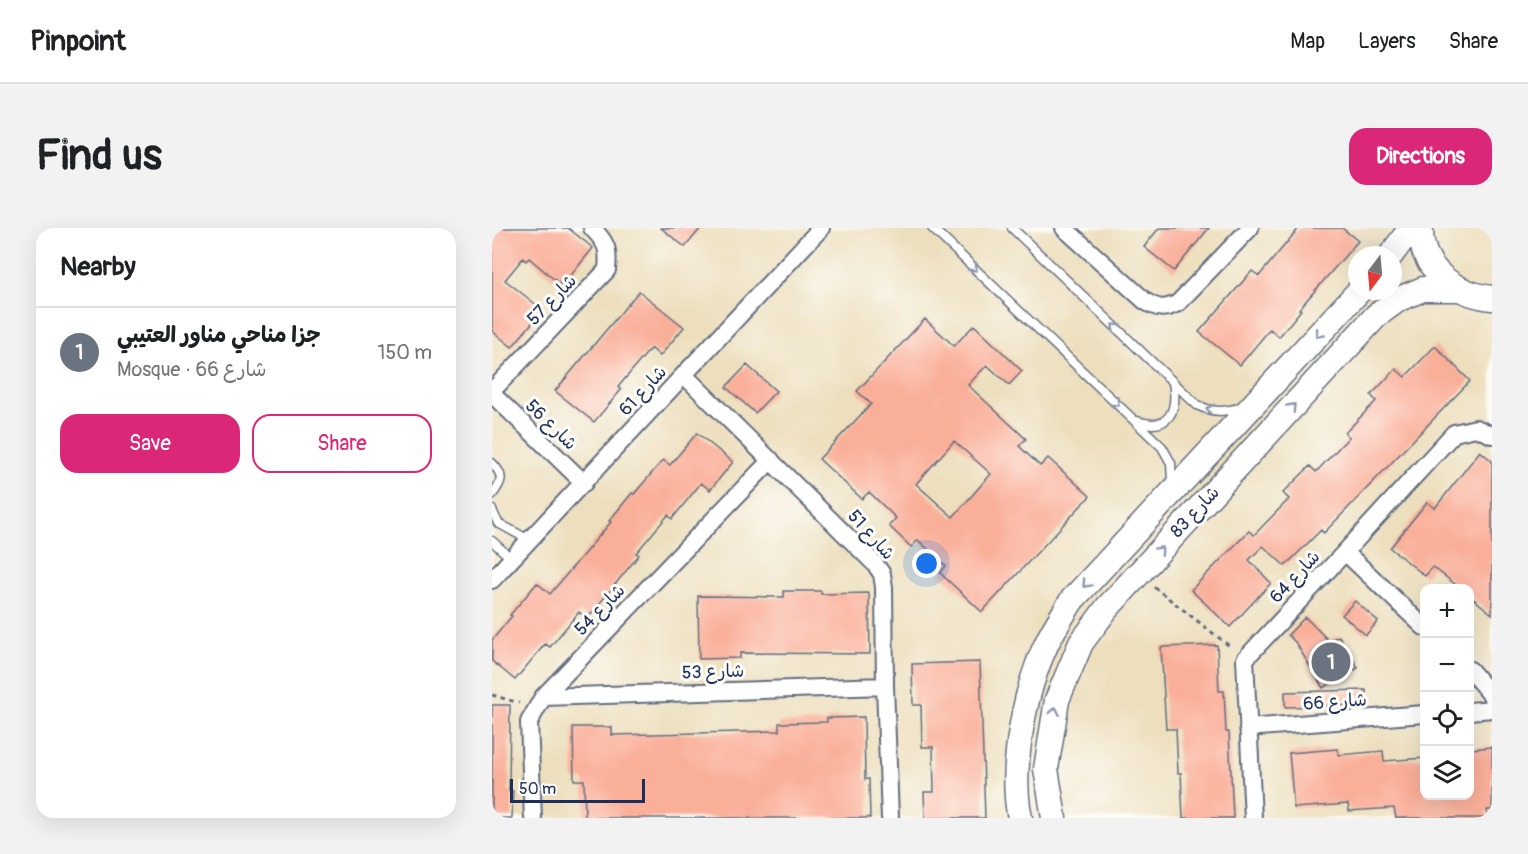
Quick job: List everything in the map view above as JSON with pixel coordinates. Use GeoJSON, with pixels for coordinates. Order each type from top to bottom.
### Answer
{"type":"FeatureCollection","features":[{"type":"Feature","properties":{"kind":"street","name":"شارع 57"},"geometry":{"type":"LineString","coordinates":[[492,393],[607,270],[608,254],[605,241],[592,228]]}},
{"type":"Feature","properties":{"kind":"street","name":"شارع 61"},"geometry":{"type":"LineString","coordinates":[[492,580],[821,228]]}},
{"type":"Feature","properties":{"kind":"street"},"geometry":{"type":"LineString","coordinates":[[1064,228],[1145,302],[1162,309],[1178,303],[1250,228]]}},
{"type":"Feature","properties":{"kind":"street"},"geometry":{"type":"LineString","coordinates":[[1398,246],[1411,228]]}},
{"type":"Feature","properties":{"kind":"street"},"geometry":{"type":"LineString","coordinates":[[1421,228],[1426,256],[1440,275],[1479,296]]}},
{"type":"Feature","properties":{"kind":"street","name":"شارع 83"},"geometry":{"type":"LineString","coordinates":[[1054,818],[1046,769],[1057,700],[1081,643],[1107,608],[1377,315],[1399,299],[1423,289],[1479,296]]}},
{"type":"Feature","properties":{"kind":"street","name":"شارع 83"},"geometry":{"type":"LineString","coordinates":[[1020,818],[1016,803],[1019,735],[1031,683],[1046,644],[1072,600],[1351,300]]}},
{"type":"Feature","properties":{"kind":"street","name":"شارع 51"},"geometry":{"type":"LineString","coordinates":[[684,375],[875,564],[882,574],[890,818]]}},
{"type":"Feature","properties":{"kind":"street","name":"شارع 56"},"geometry":{"type":"LineString","coordinates":[[492,393],[584,483]]}},
{"type":"Feature","properties":{"kind":"street","name":"شارع 64"},"geometry":{"type":"LineString","coordinates":[[1245,659],[1454,433],[1476,428],[1492,435]]}},
{"type":"Feature","properties":{"kind":"street","name":"شارع 54"},"geometry":{"type":"LineString","coordinates":[[539,703],[771,460]]}},
{"type":"Feature","properties":{"kind":"street"},"geometry":{"type":"LineString","coordinates":[[1345,552],[1420,622]]}},
{"type":"Feature","properties":{"kind":"street"},"geometry":{"type":"LineString","coordinates":[[1245,659],[1253,818]]}},
{"type":"Feature","properties":{"kind":"street"},"geometry":{"type":"LineString","coordinates":[[1474,675],[1492,696]]}},
{"type":"Feature","properties":{"kind":"street","name":"شارع 53"},"geometry":{"type":"LineString","coordinates":[[539,703],[885,686]]}},
{"type":"Feature","properties":{"kind":"street"},"geometry":{"type":"LineString","coordinates":[[533,818],[529,722],[539,703]]}},
{"type":"Feature","properties":{"kind":"street"},"geometry":{"type":"LineString","coordinates":[[1474,711],[1492,709]]}},
{"type":"Feature","properties":{"kind":"street","name":"شارع 66"},"geometry":{"type":"LineString","coordinates":[[1248,728],[1420,714]]}},
{"type":"Feature","properties":{"kind":"lane"},"geometry":{"type":"LineString","coordinates":[[932,228],[1162,447],[1173,473],[1172,492]]}},
{"type":"Feature","properties":{"kind":"lane"},"geometry":{"type":"LineString","coordinates":[[1012,228],[1197,405],[1209,411],[1220,412],[1255,402]]}},
{"type":"Feature","properties":{"kind":"lane"},"geometry":{"type":"LineString","coordinates":[[1133,419],[1154,424],[1169,417],[1176,398],[1172,382]]}},
{"type":"Feature","properties":{"kind":"lane"},"geometry":{"type":"LineString","coordinates":[[492,463],[503,478],[492,495]]}},
{"type":"Feature","properties":{"kind":"lane"},"geometry":{"type":"LineString","coordinates":[[492,510],[498,523],[530,541]]}},
{"type":"Feature","properties":{"kind":"lane"},"geometry":{"type":"LineString","coordinates":[[492,541],[512,559]]}},
{"type":"Feature","properties":{"kind":"path"},"geometry":{"type":"LineString","coordinates":[[1138,574],[1245,659]]}},
{"type":"Feature","properties":{"kind":"path"},"geometry":{"type":"LineString","coordinates":[[492,695],[539,703]]}},
{"type":"Feature","properties":{"kind":"building"},"geometry":{"type":"Polygon","coordinates":[[[492,228],[568,228],[593,248],[562,286],[529,258],[526,261],[523,258],[505,280],[543,310],[512,347],[492,331],[492,228]]]}},
{"type":"Feature","properties":{"kind":"building"},"geometry":{"type":"Polygon","coordinates":[[[661,228],[701,228],[685,247],[661,228]]]}},
{"type":"Feature","properties":{"kind":"building"},"geometry":{"type":"Polygon","coordinates":[[[1159,228],[1209,228],[1174,271],[1144,247],[1159,228]]]}},
{"type":"Feature","properties":{"kind":"building"},"geometry":{"type":"Polygon","coordinates":[[[1299,228],[1342,228],[1358,241],[1354,246],[1348,246],[1348,253],[1299,309],[1301,310],[1279,337],[1270,329],[1240,365],[1199,332],[1252,271],[1259,276],[1299,228]]]}},
{"type":"Feature","properties":{"kind":"building"},"geometry":{"type":"Polygon","coordinates":[[[639,291],[684,327],[660,356],[651,348],[618,387],[621,390],[594,422],[555,391],[639,291]]]}},
{"type":"Feature","properties":{"kind":"building"},"geometry":{"type":"Polygon","coordinates":[[[925,319],[954,346],[974,325],[1022,371],[1009,385],[987,365],[968,385],[1026,439],[1019,446],[1040,466],[1048,458],[1090,496],[982,612],[940,573],[946,566],[918,540],[911,547],[889,526],[896,518],[869,492],[862,499],[819,459],[871,404],[857,391],[925,319]],[[954,441],[916,484],[953,517],[991,474],[954,441]]]}},
{"type":"Feature","properties":{"kind":"building"},"geometry":{"type":"Polygon","coordinates":[[[1435,346],[1470,381],[1324,533],[1321,530],[1285,566],[1263,546],[1249,560],[1271,583],[1230,627],[1191,590],[1249,531],[1254,535],[1289,499],[1283,493],[1310,466],[1316,472],[1349,437],[1345,433],[1376,401],[1371,395],[1396,369],[1405,377],[1435,346]]]}},
{"type":"Feature","properties":{"kind":"building"},"geometry":{"type":"Polygon","coordinates":[[[747,365],[776,391],[755,413],[726,387],[747,365]]]}},
{"type":"Feature","properties":{"kind":"building"},"geometry":{"type":"Polygon","coordinates":[[[697,433],[733,462],[710,490],[701,483],[672,519],[668,515],[636,553],[639,555],[587,619],[579,612],[550,647],[545,644],[515,680],[492,661],[492,640],[512,616],[510,615],[537,583],[550,594],[611,522],[609,521],[632,493],[634,494],[663,460],[670,465],[697,433]]]}},
{"type":"Feature","properties":{"kind":"building"},"geometry":{"type":"Polygon","coordinates":[[[1480,451],[1492,461],[1492,614],[1474,599],[1474,584],[1455,584],[1433,567],[1425,576],[1390,548],[1427,502],[1435,508],[1480,451]]]}},
{"type":"Feature","properties":{"kind":"building"},"geometry":{"type":"Polygon","coordinates":[[[784,591],[821,591],[821,594],[869,593],[870,654],[740,653],[740,658],[699,659],[698,596],[784,597],[784,591]]]}},
{"type":"Feature","properties":{"kind":"building"},"geometry":{"type":"Polygon","coordinates":[[[1355,601],[1378,621],[1366,635],[1342,615],[1355,601]]]}},
{"type":"Feature","properties":{"kind":"building"},"geometry":{"type":"Polygon","coordinates":[[[1305,617],[1329,641],[1339,636],[1358,668],[1323,688],[1296,643],[1288,635],[1305,617]]]}},
{"type":"Feature","properties":{"kind":"building"},"geometry":{"type":"Polygon","coordinates":[[[1217,645],[1219,691],[1224,691],[1226,732],[1229,732],[1233,818],[1183,818],[1176,729],[1166,729],[1161,647],[1217,645]]]}},
{"type":"Feature","properties":{"kind":"building"},"geometry":{"type":"Polygon","coordinates":[[[980,662],[985,818],[925,818],[924,792],[934,792],[933,747],[922,747],[921,705],[913,705],[912,664],[980,662]]]}},
{"type":"Feature","properties":{"kind":"building"},"geometry":{"type":"Polygon","coordinates":[[[1366,690],[1366,705],[1285,707],[1285,692],[1366,690]]]}},
{"type":"Feature","properties":{"kind":"building"},"geometry":{"type":"Polygon","coordinates":[[[492,705],[510,705],[509,791],[513,791],[512,818],[492,818],[492,705]]]}},
{"type":"Feature","properties":{"kind":"building"},"geometry":{"type":"Polygon","coordinates":[[[864,717],[865,779],[869,779],[870,818],[585,818],[584,780],[574,780],[573,727],[612,727],[612,735],[779,731],[779,723],[827,722],[827,718],[864,717]]]}},
{"type":"Feature","properties":{"kind":"building"},"geometry":{"type":"Polygon","coordinates":[[[1492,747],[1492,810],[1487,810],[1488,818],[1396,818],[1394,808],[1349,811],[1348,804],[1294,808],[1289,753],[1338,749],[1339,755],[1383,751],[1384,761],[1420,758],[1420,800],[1474,800],[1474,749],[1492,747]]]}},
{"type":"Feature","properties":{"kind":"place","name":"جزا مناحي مناور العتيبي"},"geometry":{"type":"Point","coordinates":[1331,662]}}]}
